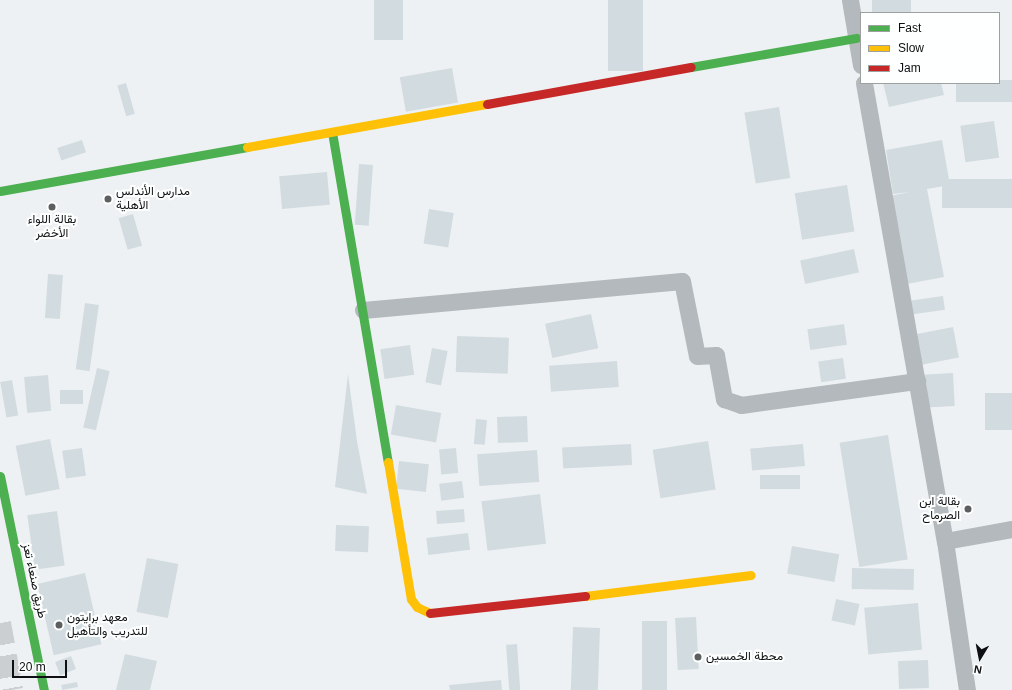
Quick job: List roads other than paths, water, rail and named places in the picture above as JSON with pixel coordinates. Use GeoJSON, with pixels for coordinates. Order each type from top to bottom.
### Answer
{"type":"FeatureCollection","features":[{"type":"Feature","properties":{"kind":"main road"},"geometry":{"type":"LineString","coordinates":[[0,191],[856,38]]}},
{"type":"Feature","properties":{"kind":"main road"},"geometry":{"type":"LineString","coordinates":[[332,132],[411,599],[417,607],[433,614],[445,614],[751,575]]}},
{"type":"Feature","properties":{"kind":"main road","name":"طريق صنعاء تعز"},"geometry":{"type":"LineString","coordinates":[[0,476],[44,690]]}},
{"type":"Feature","properties":{"kind":"street"},"geometry":{"type":"LineString","coordinates":[[850,0],[860,60]]}},
{"type":"Feature","properties":{"kind":"street"},"geometry":{"type":"LineString","coordinates":[[864,84],[946,542],[967,690]]}},
{"type":"Feature","properties":{"kind":"street"},"geometry":{"type":"LineString","coordinates":[[363,310],[682,281],[697,356],[716,354],[724,399],[741,405],[917,381]]}},
{"type":"Feature","properties":{"kind":"street"},"geometry":{"type":"LineString","coordinates":[[946,542],[1012,529]]}},
{"type":"Feature","properties":{"kind":"tunnel"},"geometry":{"type":"LineString","coordinates":[[0,623],[12,690]]}},
{"type":"Feature","properties":{"kind":"place","name":"مدارس الأندلس الأهلية"},"geometry":{"type":"Point","coordinates":[108,199]}},
{"type":"Feature","properties":{"kind":"place","name":"بقالة اللواء الأخضر"},"geometry":{"type":"Point","coordinates":[52,207]}},
{"type":"Feature","properties":{"kind":"place","name":"بقالة ابن الصرماح"},"geometry":{"type":"Point","coordinates":[968,509]}},
{"type":"Feature","properties":{"kind":"place","name":"معهد برايتون للتدريب والتأهيل"},"geometry":{"type":"Point","coordinates":[59,625]}},
{"type":"Feature","properties":{"kind":"place","name":"محطة الخمسين"},"geometry":{"type":"Point","coordinates":[698,657]}}]}
